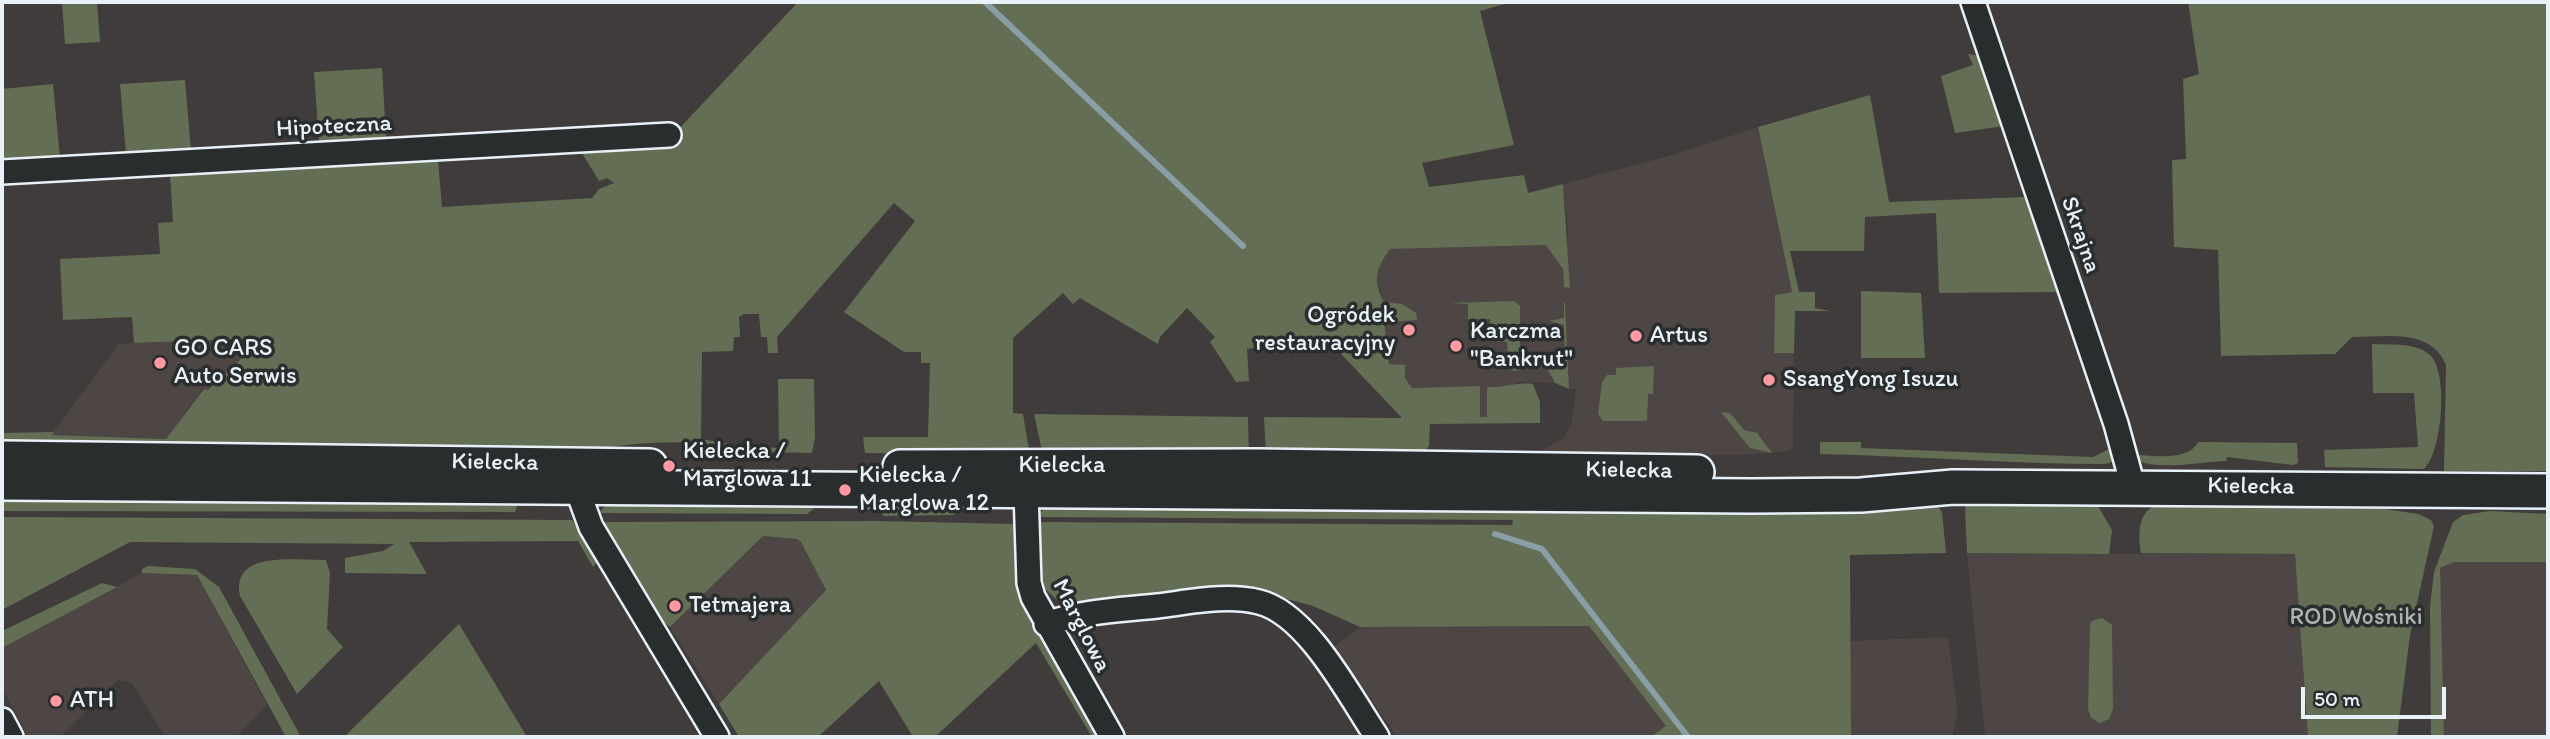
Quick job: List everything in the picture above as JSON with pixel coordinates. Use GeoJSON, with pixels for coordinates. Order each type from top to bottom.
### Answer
{"type":"FeatureCollection","features":[{"type":"Feature","properties":{"kind":"main road","name":"Kielecka"},"geometry":{"type":"LineString","coordinates":[[2,458],[1752,496],[1861,495],[1953,486],[2548,491]]}},
{"type":"Feature","properties":{"kind":"main road","name":"Kielecka"},"geometry":{"type":"LineString","coordinates":[[1019,478],[1061,466],[1802,473],[1863,475],[1953,486]]}},
{"type":"Feature","properties":{"kind":"main road","name":"Kielecka"},"geometry":{"type":"LineString","coordinates":[[2,483],[580,472]]}},
{"type":"Feature","properties":{"kind":"street","name":"Skrajna"},"geometry":{"type":"LineString","coordinates":[[1973,2],[2116,424],[2133,486]]}},
{"type":"Feature","properties":{"kind":"street","name":"Hipoteczna"},"geometry":{"type":"LineString","coordinates":[[2,172],[669,135]]}},
{"type":"Feature","properties":{"kind":"street"},"geometry":{"type":"LineString","coordinates":[[580,472],[580,503],[591,527],[717,737]]}},
{"type":"Feature","properties":{"kind":"street","name":"Marglowa"},"geometry":{"type":"LineString","coordinates":[[1019,478],[1030,583],[1046,624],[1112,737]]}},
{"type":"Feature","properties":{"kind":"street"},"geometry":{"type":"LineString","coordinates":[[1046,624],[1077,615],[1207,600],[1257,601],[1272,606],[1307,636],[1377,737]]}},
{"type":"Feature","properties":{"kind":"street"},"geometry":{"type":"LineString","coordinates":[[2,720],[11,737]]}},
{"type":"Feature","properties":{"kind":"shaded area"},"geometry":{"type":"Polygon","coordinates":[[[1758,127],[1792,292],[1775,296],[1774,353],[1794,353],[1793,447],[1789,451],[1738,455],[1540,452],[1565,437],[1572,421],[1576,389],[1569,389],[1565,302],[1565,370],[1551,378],[1555,383],[1517,382],[1487,417],[1480,417],[1480,386],[1412,388],[1405,378],[1405,365],[1372,364],[1384,302],[1375,273],[1389,249],[1547,245],[1563,269],[1564,287],[1568,231],[1563,184],[1673,155],[1758,127]]]}},
{"type":"Feature","properties":{"kind":"shaded area"},"geometry":{"type":"Polygon","coordinates":[[[264,337],[208,390],[203,389],[166,439],[51,435],[119,344],[264,337]]]}},
{"type":"Feature","properties":{"kind":"shaded area"},"geometry":{"type":"Polygon","coordinates":[[[763,536],[797,539],[801,542],[826,590],[719,704],[670,627],[763,536]]]}},
{"type":"Feature","properties":{"kind":"shaded area"},"geometry":{"type":"Polygon","coordinates":[[[1967,553],[2295,554],[2308,737],[1985,737],[1967,553]]]}},
{"type":"Feature","properties":{"kind":"shaded area"},"geometry":{"type":"Polygon","coordinates":[[[2454,562],[2548,562],[2548,737],[2444,737],[2439,568],[2454,562]]]}},
{"type":"Feature","properties":{"kind":"shaded area"},"geometry":{"type":"Polygon","coordinates":[[[142,573],[197,575],[267,705],[236,737],[165,737],[132,683],[118,680],[60,737],[28,737],[2,688],[2,648],[142,573]]]}},
{"type":"Feature","properties":{"kind":"shaded area"},"geometry":{"type":"Polygon","coordinates":[[[1589,626],[1667,726],[1650,737],[1397,737],[1335,646],[1360,627],[1589,626]]]}},
{"type":"Feature","properties":{"kind":"shaded area"},"geometry":{"type":"Polygon","coordinates":[[[1948,637],[1958,713],[1952,737],[1851,737],[1850,641],[1948,637]]]}},
{"type":"Feature","properties":{"kind":"green space"},"geometry":{"type":"Polygon","coordinates":[[[62,2],[97,2],[100,42],[65,44],[62,2]]]}},
{"type":"Feature","properties":{"kind":"green space"},"geometry":{"type":"Polygon","coordinates":[[[798,2],[1512,2],[1480,11],[1514,145],[1422,163],[1429,187],[1524,175],[1528,193],[1563,184],[1570,288],[1564,287],[1563,269],[1546,245],[1390,249],[1381,262],[1377,280],[1384,302],[1402,304],[1416,313],[1417,320],[1384,322],[1389,364],[1405,365],[1405,378],[1412,388],[1480,386],[1480,417],[1487,417],[1487,387],[1533,384],[1540,402],[1540,423],[1430,424],[1429,446],[1424,453],[1266,456],[1264,417],[1402,418],[1325,337],[1247,349],[1249,381],[1236,382],[1210,342],[1215,337],[1187,308],[1160,337],[1158,344],[1080,298],[1073,304],[1063,293],[1013,338],[1013,413],[1023,414],[1030,455],[865,453],[863,437],[928,437],[930,363],[921,363],[921,352],[904,352],[844,312],[915,221],[894,203],[777,337],[778,353],[768,353],[767,337],[761,337],[759,314],[744,314],[739,317],[740,337],[734,337],[733,351],[702,352],[701,439],[747,447],[748,441],[752,441],[753,454],[713,444],[668,442],[582,451],[2,448],[2,433],[54,432],[52,435],[166,439],[204,389],[208,390],[263,338],[134,343],[132,317],[63,320],[60,259],[160,254],[158,223],[173,222],[170,174],[438,160],[442,207],[592,198],[599,189],[614,183],[607,178],[599,181],[582,153],[660,149],[798,2]]]}},
{"type":"Feature","properties":{"kind":"green space"},"geometry":{"type":"Polygon","coordinates":[[[2188,2],[2548,2],[2548,471],[2444,471],[2446,365],[2439,353],[2419,340],[2393,336],[2352,337],[2335,354],[2221,356],[2218,250],[2174,247],[2172,160],[2186,159],[2183,79],[2199,74],[2188,2]]]}},
{"type":"Feature","properties":{"kind":"green space"},"geometry":{"type":"Polygon","coordinates":[[[1968,54],[1981,56],[2004,126],[1955,133],[1941,76],[1973,65],[1968,54]]]}},
{"type":"Feature","properties":{"kind":"green space"},"geometry":{"type":"Polygon","coordinates":[[[382,68],[386,137],[410,136],[410,139],[319,143],[314,72],[382,68]]]}},
{"type":"Feature","properties":{"kind":"green space"},"geometry":{"type":"Polygon","coordinates":[[[185,80],[191,150],[126,154],[120,84],[185,80]]]}},
{"type":"Feature","properties":{"kind":"green space"},"geometry":{"type":"Polygon","coordinates":[[[53,84],[60,158],[2,161],[2,89],[53,84]]]}},
{"type":"Feature","properties":{"kind":"green space"},"geometry":{"type":"Polygon","coordinates":[[[1870,95],[1889,202],[2025,197],[2017,169],[2021,169],[2078,336],[2073,336],[2056,292],[1939,293],[1936,213],[1865,217],[1864,251],[1790,251],[1799,292],[1815,292],[1815,308],[1830,311],[1795,311],[1794,353],[1774,353],[1775,295],[1792,292],[1758,127],[1870,95]]]}},
{"type":"Feature","properties":{"kind":"green space"},"geometry":{"type":"Polygon","coordinates":[[[1861,291],[1921,293],[1925,358],[1861,358],[1861,291]]]}},
{"type":"Feature","properties":{"kind":"green space"},"geometry":{"type":"Polygon","coordinates":[[[1514,301],[1520,306],[1520,370],[1512,371],[1508,368],[1507,342],[1491,341],[1490,319],[1468,319],[1468,304],[1449,303],[1514,301]]]}},
{"type":"Feature","properties":{"kind":"green space"},"geometry":{"type":"Polygon","coordinates":[[[1564,302],[1569,389],[1555,383],[1548,370],[1565,369],[1564,325],[1549,321],[1564,318],[1564,302]]]}},
{"type":"Feature","properties":{"kind":"green space"},"geometry":{"type":"Polygon","coordinates":[[[2372,344],[2418,348],[2430,355],[2436,364],[2441,394],[2439,430],[2430,460],[2424,469],[2325,467],[2324,450],[2418,447],[2414,393],[2373,393],[2372,344]]]}},
{"type":"Feature","properties":{"kind":"green space"},"geometry":{"type":"Polygon","coordinates":[[[1654,366],[1653,394],[1648,394],[1647,421],[1603,421],[1598,414],[1602,382],[1607,375],[1616,375],[1616,368],[1654,366]]]}},
{"type":"Feature","properties":{"kind":"green space"},"geometry":{"type":"Polygon","coordinates":[[[778,379],[814,379],[815,437],[812,453],[763,452],[762,447],[779,448],[778,379]]]}},
{"type":"Feature","properties":{"kind":"green space"},"geometry":{"type":"Polygon","coordinates":[[[1721,412],[1730,413],[1744,430],[1757,433],[1772,453],[1750,448],[1721,412]]]}},
{"type":"Feature","properties":{"kind":"green space"},"geometry":{"type":"Polygon","coordinates":[[[1034,414],[1248,417],[1249,455],[1042,451],[1034,414]]]}},
{"type":"Feature","properties":{"kind":"green space"},"geometry":{"type":"Polygon","coordinates":[[[1820,442],[1861,442],[1861,448],[2093,457],[2115,446],[2114,459],[2110,463],[2068,464],[1820,454],[1820,442]]]}},
{"type":"Feature","properties":{"kind":"green space"},"geometry":{"type":"Polygon","coordinates":[[[2198,442],[2297,443],[2298,463],[2293,465],[2227,457],[2226,461],[2162,465],[2139,461],[2132,455],[2178,455],[2193,448],[2198,442]]]}},
{"type":"Feature","properties":{"kind":"green space"},"geometry":{"type":"Polygon","coordinates":[[[2,494],[520,497],[515,512],[2,511],[2,494]]]}},
{"type":"Feature","properties":{"kind":"green space"},"geometry":{"type":"Polygon","coordinates":[[[737,498],[816,507],[807,514],[599,513],[610,500],[737,498]]]}},
{"type":"Feature","properties":{"kind":"green space"},"geometry":{"type":"Polygon","coordinates":[[[961,500],[960,509],[953,515],[884,516],[876,507],[904,502],[961,500]]]}},
{"type":"Feature","properties":{"kind":"green space"},"geometry":{"type":"Polygon","coordinates":[[[1970,502],[2098,506],[2112,530],[2109,554],[1967,553],[1965,506],[1970,502]]]}},
{"type":"Feature","properties":{"kind":"green space"},"geometry":{"type":"Polygon","coordinates":[[[1935,503],[1942,512],[1946,553],[1850,555],[1851,737],[1650,737],[1666,726],[1589,626],[1360,627],[1313,606],[1264,593],[1205,592],[1063,606],[1043,587],[1036,573],[1034,522],[1512,525],[1513,520],[1036,517],[1049,504],[1935,503]]]}},
{"type":"Feature","properties":{"kind":"green space","name":"ROD Wośniki"},"geometry":{"type":"Polygon","coordinates":[[[2161,504],[2385,509],[2418,514],[2431,520],[2434,526],[2410,635],[2397,737],[2308,737],[2295,554],[2141,553],[2139,538],[2143,517],[2147,511],[2161,504]]]}},
{"type":"Feature","properties":{"kind":"green space"},"geometry":{"type":"Polygon","coordinates":[[[2490,511],[2548,514],[2548,562],[2454,562],[2440,568],[2444,737],[2431,737],[2430,607],[2434,572],[2453,522],[2463,515],[2490,511]]]}},
{"type":"Feature","properties":{"kind":"green space"},"geometry":{"type":"Polygon","coordinates":[[[2,517],[572,520],[594,551],[597,562],[593,567],[578,541],[409,542],[427,574],[345,573],[345,558],[383,551],[394,544],[130,542],[2,610],[2,517]]]}},
{"type":"Feature","properties":{"kind":"green space"},"geometry":{"type":"Polygon","coordinates":[[[876,521],[1015,524],[1016,563],[1028,611],[1104,737],[1092,737],[1036,643],[935,737],[913,737],[879,681],[818,737],[739,737],[719,704],[826,590],[801,542],[797,539],[763,536],[670,627],[656,617],[602,528],[602,522],[876,521]]]}},
{"type":"Feature","properties":{"kind":"green space"},"geometry":{"type":"Polygon","coordinates":[[[284,559],[326,560],[330,573],[327,629],[343,647],[297,694],[240,596],[240,581],[245,571],[255,564],[284,559]]]}},
{"type":"Feature","properties":{"kind":"green space"},"geometry":{"type":"Polygon","coordinates":[[[148,566],[195,569],[219,587],[301,737],[286,737],[197,575],[142,573],[142,569],[148,566]]]}},
{"type":"Feature","properties":{"kind":"green space"},"geometry":{"type":"Polygon","coordinates":[[[102,583],[117,587],[2,648],[2,631],[102,583]]]}},
{"type":"Feature","properties":{"kind":"green space"},"geometry":{"type":"Polygon","coordinates":[[[2102,618],[2112,625],[2113,709],[2109,719],[2100,723],[2091,718],[2088,709],[2090,626],[2092,621],[2102,618]]]}},
{"type":"Feature","properties":{"kind":"green space"},"geometry":{"type":"Polygon","coordinates":[[[459,624],[527,737],[344,737],[459,624]]]}},
{"type":"Feature","properties":{"kind":"waterway"},"geometry":{"type":"LineString","coordinates":[[985,2],[1243,246]]}},
{"type":"Feature","properties":{"kind":"waterway"},"geometry":{"type":"LineString","coordinates":[[1495,534],[1542,549],[1688,737]]}},
{"type":"Feature","properties":{"kind":"place","name":"Ogródek restauracyjny"},"geometry":{"type":"Point","coordinates":[1409,330]}},
{"type":"Feature","properties":{"kind":"place","name":"Artus"},"geometry":{"type":"Point","coordinates":[1636,336]}},
{"type":"Feature","properties":{"kind":"place","name":"Karczma \"Bankrut\""},"geometry":{"type":"Point","coordinates":[1456,346]}},
{"type":"Feature","properties":{"kind":"place","name":"GO CARS Auto Serwis"},"geometry":{"type":"Point","coordinates":[160,363]}},
{"type":"Feature","properties":{"kind":"place","name":"SsangYong Isuzu"},"geometry":{"type":"Point","coordinates":[1769,380]}},
{"type":"Feature","properties":{"kind":"place","name":"Kielecka / Marglowa 11"},"geometry":{"type":"Point","coordinates":[669,466]}},
{"type":"Feature","properties":{"kind":"place","name":"Kielecka / Marglowa 12"},"geometry":{"type":"Point","coordinates":[845,490]}},
{"type":"Feature","properties":{"kind":"place","name":"Tetmajera"},"geometry":{"type":"Point","coordinates":[675,606]}},
{"type":"Feature","properties":{"kind":"place","name":"ATH"},"geometry":{"type":"Point","coordinates":[56,701]}}]}
